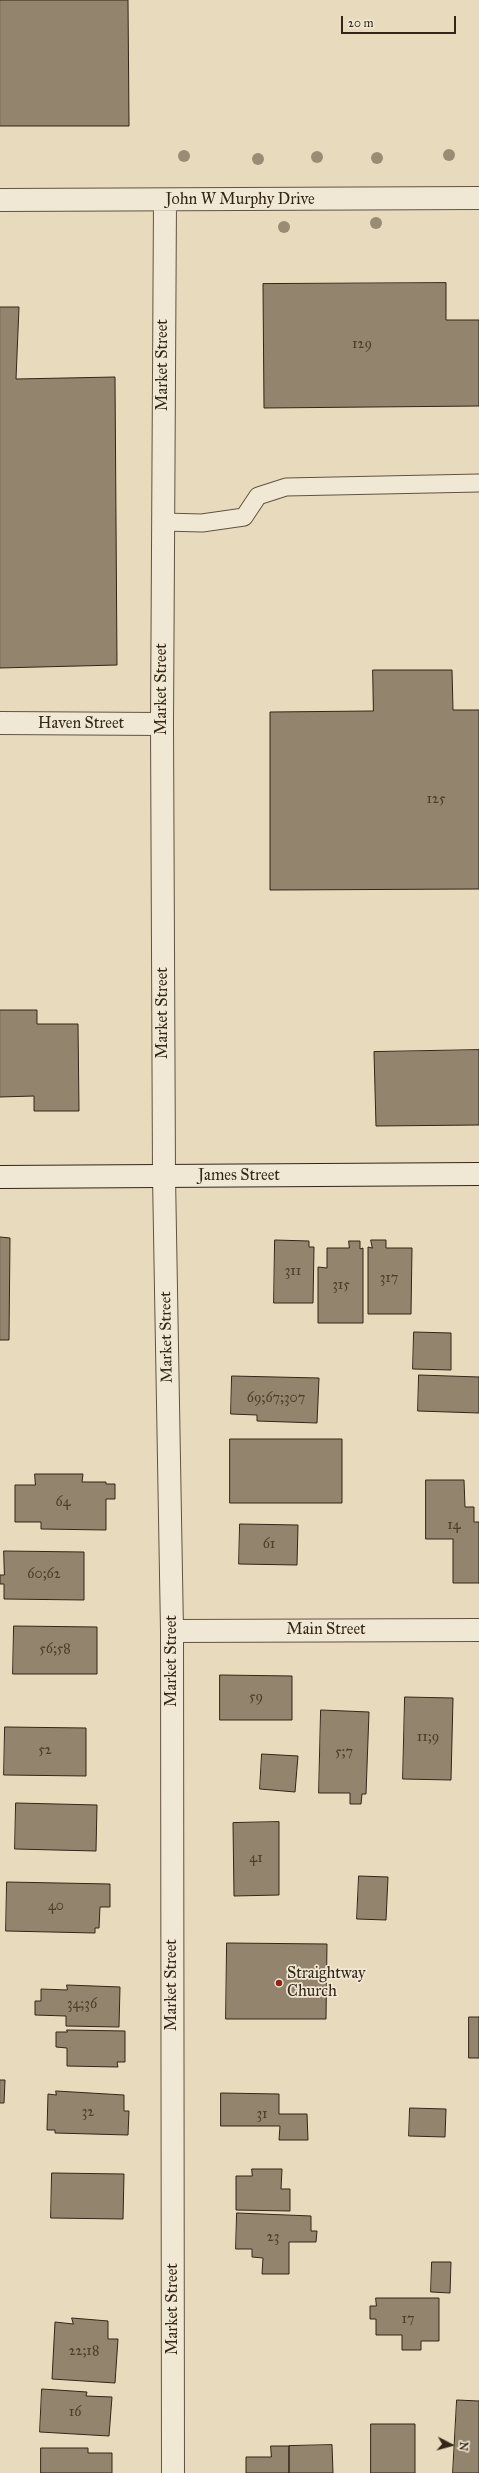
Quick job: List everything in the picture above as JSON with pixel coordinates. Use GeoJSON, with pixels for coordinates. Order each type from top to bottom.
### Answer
{"type":"FeatureCollection","features":[{"type":"Feature","properties":{"kind":"street","name":"John W Murphy Drive"},"geometry":{"type":"LineString","coordinates":[[0,200],[479,198]]}},
{"type":"Feature","properties":{"kind":"street","name":"Market Street"},"geometry":{"type":"LineString","coordinates":[[165,200],[162,724],[164,1176],[172,1631],[173,2473]]}},
{"type":"Feature","properties":{"kind":"street","name":"Haven Street"},"geometry":{"type":"LineString","coordinates":[[0,723],[162,724]]}},
{"type":"Feature","properties":{"kind":"street","name":"James Street"},"geometry":{"type":"LineString","coordinates":[[0,1177],[479,1174]]}},
{"type":"Feature","properties":{"kind":"street","name":"Main Street"},"geometry":{"type":"LineString","coordinates":[[172,1631],[479,1630]]}},
{"type":"Feature","properties":{"kind":"lane"},"geometry":{"type":"LineString","coordinates":[[163,522],[202,523],[244,517],[258,496],[286,487],[479,483]]}},
{"type":"Feature","properties":{"kind":"building"},"geometry":{"type":"Polygon","coordinates":[[[0,0],[128,0],[129,126],[0,126],[0,0]]]}},
{"type":"Feature","properties":{"kind":"building"},"geometry":{"type":"Polygon","coordinates":[[[446,283],[446,320],[479,320],[479,406],[264,408],[263,284],[446,283]]]}},
{"type":"Feature","properties":{"kind":"building"},"geometry":{"type":"Polygon","coordinates":[[[0,307],[19,307],[16,379],[115,377],[117,665],[0,668],[0,307]]]}},
{"type":"Feature","properties":{"kind":"building"},"geometry":{"type":"Polygon","coordinates":[[[373,670],[452,670],[453,710],[479,710],[479,889],[270,890],[270,712],[373,711],[373,670]]]}},
{"type":"Feature","properties":{"kind":"building"},"geometry":{"type":"Polygon","coordinates":[[[0,1010],[37,1010],[37,1024],[78,1024],[79,1111],[34,1111],[34,1096],[0,1097],[0,1010]]]}},
{"type":"Feature","properties":{"kind":"building"},"geometry":{"type":"Polygon","coordinates":[[[479,1050],[479,1125],[376,1126],[374,1052],[479,1050]]]}},
{"type":"Feature","properties":{"kind":"building"},"geometry":{"type":"Polygon","coordinates":[[[0,1237],[10,1238],[9,1340],[0,1340],[0,1237]]]}},
{"type":"Feature","properties":{"kind":"building"},"geometry":{"type":"Polygon","coordinates":[[[275,1240],[309,1241],[309,1247],[314,1247],[313,1303],[274,1303],[275,1240]]]}},
{"type":"Feature","properties":{"kind":"building"},"geometry":{"type":"Polygon","coordinates":[[[371,1240],[386,1240],[386,1248],[412,1248],[411,1314],[368,1314],[368,1247],[372,1248],[371,1240]]]}},
{"type":"Feature","properties":{"kind":"building"},"geometry":{"type":"Polygon","coordinates":[[[349,1241],[360,1241],[360,1249],[363,1248],[363,1323],[318,1323],[318,1267],[327,1268],[327,1248],[349,1248],[349,1241]]]}},
{"type":"Feature","properties":{"kind":"building"},"geometry":{"type":"Polygon","coordinates":[[[414,1332],[451,1333],[451,1370],[413,1369],[414,1332]]]}},
{"type":"Feature","properties":{"kind":"building"},"geometry":{"type":"Polygon","coordinates":[[[419,1375],[479,1377],[479,1413],[418,1411],[419,1375]]]}},
{"type":"Feature","properties":{"kind":"building"},"geometry":{"type":"Polygon","coordinates":[[[232,1376],[319,1378],[317,1423],[257,1421],[257,1415],[231,1414],[232,1376]]]}},
{"type":"Feature","properties":{"kind":"building"},"geometry":{"type":"Polygon","coordinates":[[[230,1439],[342,1439],[342,1503],[230,1503],[230,1439]]]}},
{"type":"Feature","properties":{"kind":"building"},"geometry":{"type":"Polygon","coordinates":[[[35,1474],[83,1474],[82,1482],[106,1482],[106,1484],[115,1484],[115,1499],[106,1499],[106,1530],[41,1529],[41,1522],[15,1522],[15,1485],[35,1485],[35,1474]]]}},
{"type":"Feature","properties":{"kind":"building"},"geometry":{"type":"Polygon","coordinates":[[[426,1480],[464,1480],[465,1507],[474,1507],[474,1522],[479,1522],[479,1583],[453,1583],[453,1539],[426,1539],[426,1480]]]}},
{"type":"Feature","properties":{"kind":"building"},"geometry":{"type":"Polygon","coordinates":[[[240,1524],[298,1525],[297,1565],[239,1564],[240,1524]]]}},
{"type":"Feature","properties":{"kind":"building"},"geometry":{"type":"Polygon","coordinates":[[[4,1551],[84,1552],[84,1600],[4,1599],[4,1584],[0,1584],[0,1575],[4,1575],[4,1551]]]}},
{"type":"Feature","properties":{"kind":"building"},"geometry":{"type":"Polygon","coordinates":[[[14,1626],[97,1627],[97,1674],[13,1674],[14,1626]]]}},
{"type":"Feature","properties":{"kind":"building"},"geometry":{"type":"Polygon","coordinates":[[[220,1675],[292,1676],[292,1720],[220,1720],[220,1675]]]}},
{"type":"Feature","properties":{"kind":"building"},"geometry":{"type":"Polygon","coordinates":[[[405,1697],[453,1698],[451,1780],[403,1779],[405,1697]]]}},
{"type":"Feature","properties":{"kind":"building"},"geometry":{"type":"Polygon","coordinates":[[[321,1710],[369,1712],[366,1794],[362,1794],[361,1804],[350,1804],[350,1793],[319,1793],[321,1710]]]}},
{"type":"Feature","properties":{"kind":"building"},"geometry":{"type":"Polygon","coordinates":[[[5,1727],[86,1728],[86,1776],[4,1775],[5,1727]]]}},
{"type":"Feature","properties":{"kind":"building"},"geometry":{"type":"Polygon","coordinates":[[[262,1754],[298,1756],[295,1792],[260,1789],[262,1754]]]}},
{"type":"Feature","properties":{"kind":"building"},"geometry":{"type":"Polygon","coordinates":[[[16,1803],[97,1805],[96,1851],[15,1849],[16,1803]]]}},
{"type":"Feature","properties":{"kind":"building"},"geometry":{"type":"Polygon","coordinates":[[[279,1822],[279,1895],[234,1896],[233,1823],[279,1822]]]}},
{"type":"Feature","properties":{"kind":"building"},"geometry":{"type":"Polygon","coordinates":[[[359,1876],[388,1877],[386,1920],[357,1919],[359,1876]]]}},
{"type":"Feature","properties":{"kind":"building"},"geometry":{"type":"Polygon","coordinates":[[[7,1882],[110,1884],[110,1907],[100,1907],[99,1928],[95,1928],[95,1933],[6,1931],[7,1882]]]}},
{"type":"Feature","properties":{"kind":"building"},"geometry":{"type":"Polygon","coordinates":[[[227,1943],[327,1944],[326,2019],[226,2019],[227,1943]]]}},
{"type":"Feature","properties":{"kind":"building"},"geometry":{"type":"Polygon","coordinates":[[[67,1985],[120,1987],[119,2027],[66,2026],[66,2016],[35,2015],[35,2001],[41,2001],[41,1989],[67,1990],[67,1985]]]}},
{"type":"Feature","properties":{"kind":"building"},"geometry":{"type":"Polygon","coordinates":[[[469,2017],[479,2017],[479,2058],[469,2058],[469,2017]]]}},
{"type":"Feature","properties":{"kind":"building"},"geometry":{"type":"Polygon","coordinates":[[[67,2030],[125,2031],[125,2062],[117,2062],[118,2067],[67,2066],[67,2048],[56,2047],[56,2032],[67,2032],[67,2030]]]}},
{"type":"Feature","properties":{"kind":"building"},"geometry":{"type":"Polygon","coordinates":[[[0,2080],[5,2080],[4,2103],[0,2103],[0,2080]]]}},
{"type":"Feature","properties":{"kind":"building"},"geometry":{"type":"Polygon","coordinates":[[[56,2091],[124,2095],[124,2111],[129,2111],[128,2135],[55,2133],[55,2130],[47,2130],[48,2094],[56,2095],[56,2091]]]}},
{"type":"Feature","properties":{"kind":"building"},"geometry":{"type":"Polygon","coordinates":[[[221,2093],[279,2094],[279,2114],[307,2114],[308,2140],[279,2140],[280,2126],[221,2126],[221,2093]]]}},
{"type":"Feature","properties":{"kind":"building"},"geometry":{"type":"Polygon","coordinates":[[[410,2108],[446,2109],[445,2137],[409,2136],[410,2108]]]}},
{"type":"Feature","properties":{"kind":"building"},"geometry":{"type":"Polygon","coordinates":[[[252,2169],[282,2169],[281,2189],[290,2189],[290,2211],[236,2210],[236,2176],[252,2176],[252,2169]]]}},
{"type":"Feature","properties":{"kind":"building"},"geometry":{"type":"Polygon","coordinates":[[[52,2173],[124,2174],[123,2219],[51,2218],[52,2173]]]}},
{"type":"Feature","properties":{"kind":"building"},"geometry":{"type":"Polygon","coordinates":[[[237,2213],[311,2216],[311,2231],[317,2231],[316,2242],[289,2242],[289,2274],[262,2274],[263,2258],[252,2257],[252,2249],[236,2249],[237,2213]]]}},
{"type":"Feature","properties":{"kind":"building"},"geometry":{"type":"Polygon","coordinates":[[[432,2262],[451,2262],[450,2293],[431,2292],[432,2262]]]}},
{"type":"Feature","properties":{"kind":"building"},"geometry":{"type":"Polygon","coordinates":[[[376,2298],[439,2298],[439,2341],[421,2341],[421,2350],[402,2350],[402,2335],[376,2335],[376,2319],[370,2319],[370,2306],[376,2306],[376,2298]]]}},
{"type":"Feature","properties":{"kind":"building"},"geometry":{"type":"Polygon","coordinates":[[[72,2318],[108,2321],[108,2339],[118,2339],[115,2383],[52,2379],[55,2322],[73,2324],[72,2318]]]}},
{"type":"Feature","properties":{"kind":"building"},"geometry":{"type":"Polygon","coordinates":[[[42,2389],[87,2392],[86,2396],[112,2397],[109,2436],[40,2432],[42,2389]]]}},
{"type":"Feature","properties":{"kind":"building"},"geometry":{"type":"Polygon","coordinates":[[[457,2400],[479,2401],[479,2473],[453,2473],[457,2400]]]}},
{"type":"Feature","properties":{"kind":"building"},"geometry":{"type":"Polygon","coordinates":[[[371,2424],[415,2424],[415,2473],[371,2473],[371,2424]]]}},
{"type":"Feature","properties":{"kind":"building"},"geometry":{"type":"Polygon","coordinates":[[[332,2445],[333,2473],[289,2473],[289,2446],[332,2445]]]}},
{"type":"Feature","properties":{"kind":"building"},"geometry":{"type":"Polygon","coordinates":[[[271,2446],[289,2446],[289,2473],[246,2473],[246,2457],[271,2457],[271,2446]]]}},
{"type":"Feature","properties":{"kind":"building"},"geometry":{"type":"Polygon","coordinates":[[[41,2448],[88,2448],[88,2453],[112,2453],[112,2473],[41,2473],[41,2448]]]}},
{"type":"Feature","properties":{"kind":"place","name":"Straightway Church"},"geometry":{"type":"Point","coordinates":[279,1983]}}]}
